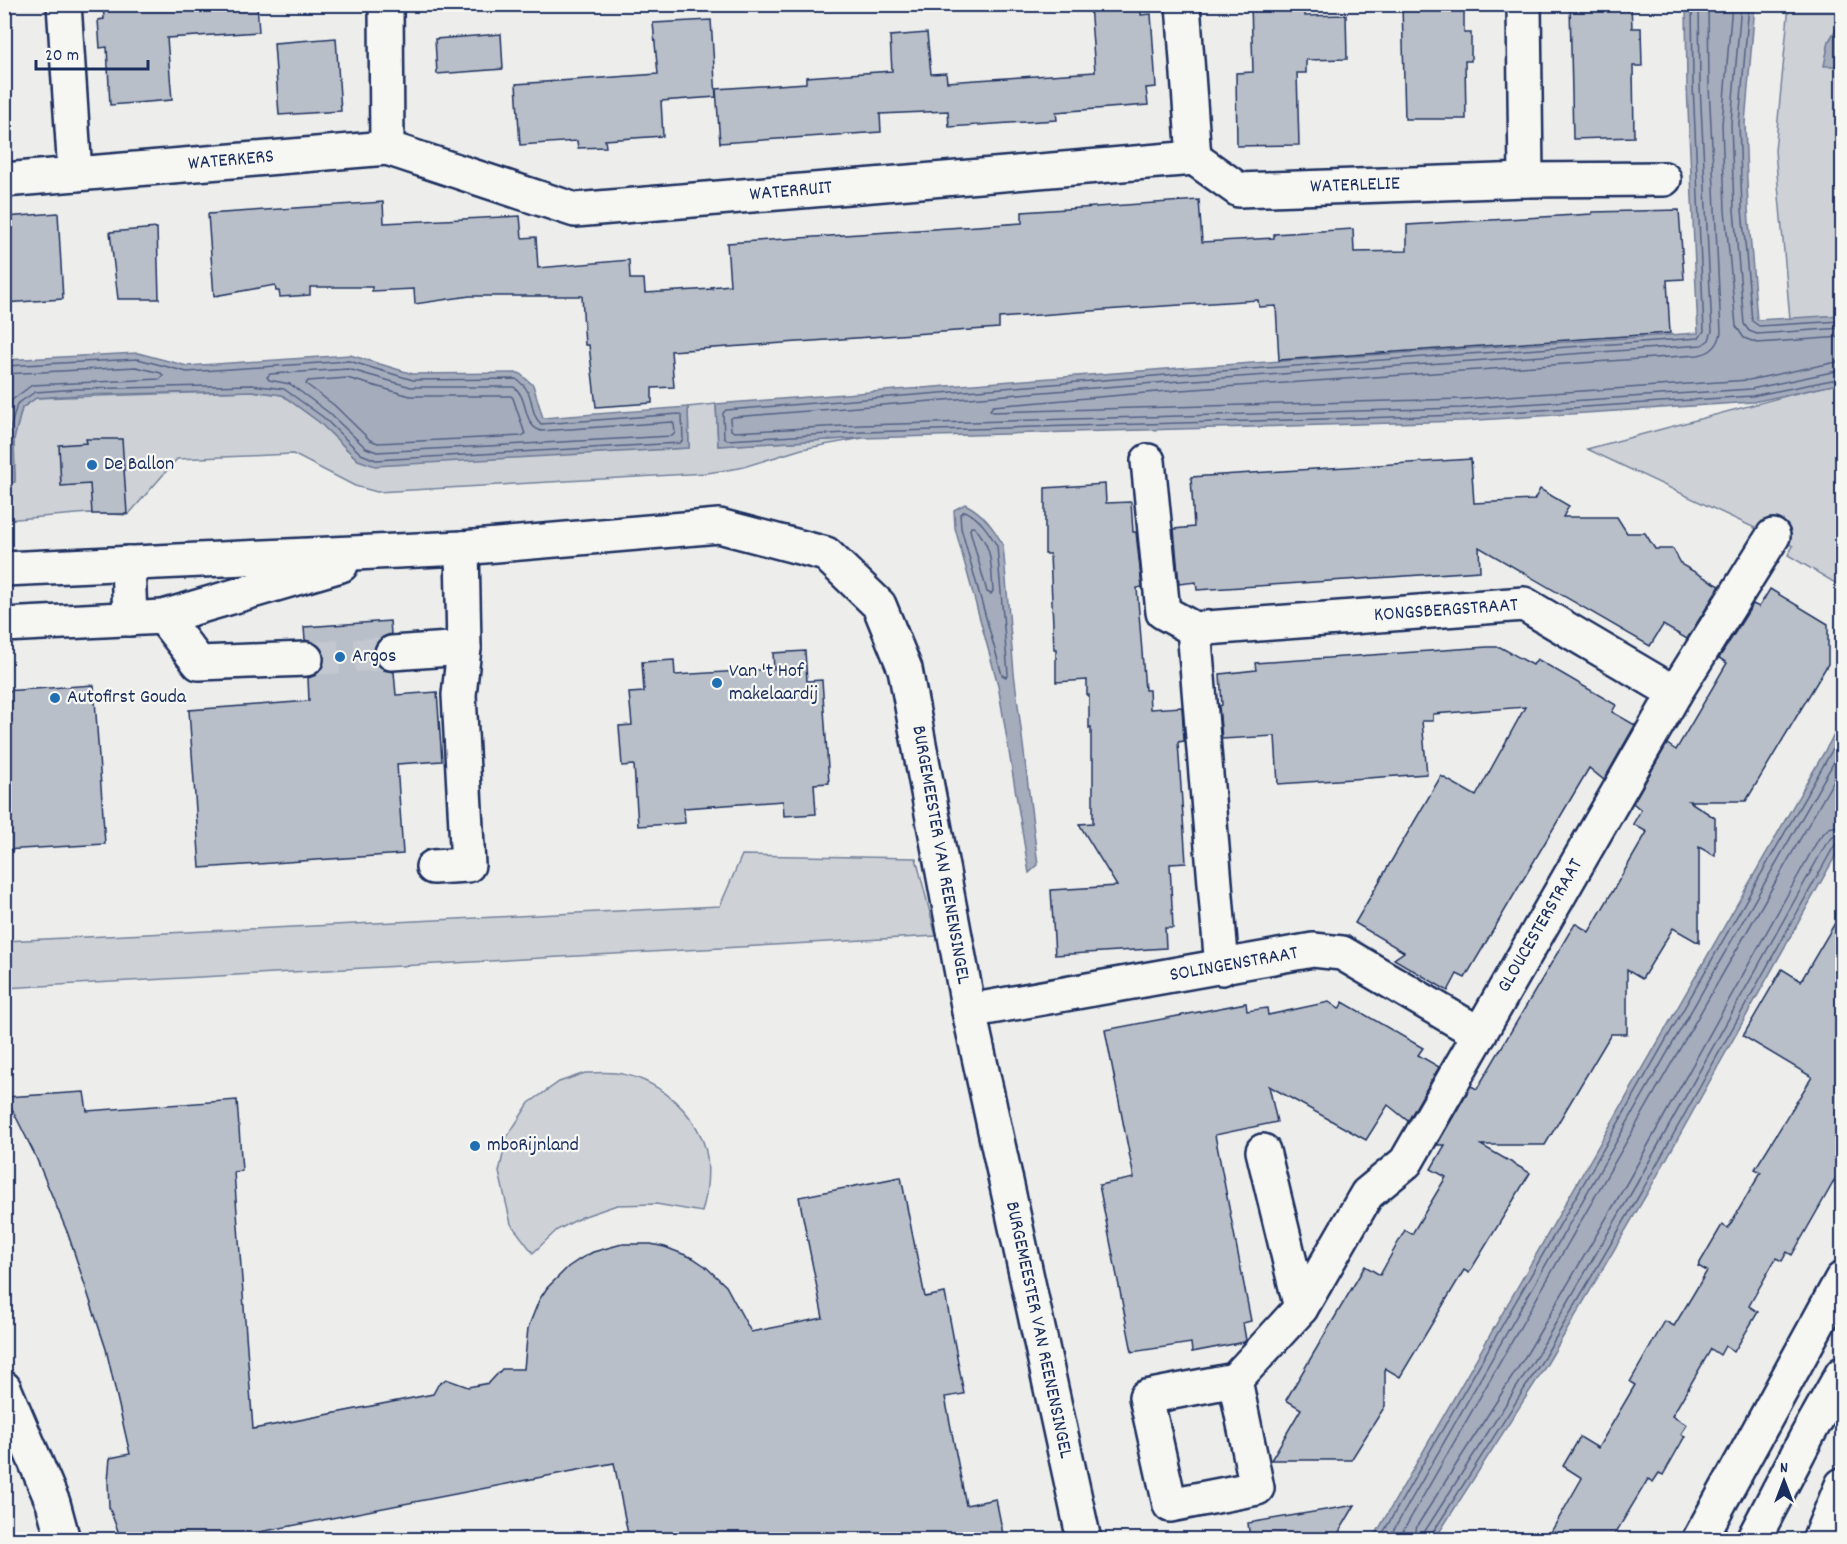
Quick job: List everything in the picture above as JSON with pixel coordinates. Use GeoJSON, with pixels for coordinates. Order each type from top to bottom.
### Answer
{"type":"FeatureCollection","features":[{"type":"Feature","properties":{"kind":"street"},"geometry":{"type":"LineString","coordinates":[[64,4],[75,174]]}},
{"type":"Feature","properties":{"kind":"street"},"geometry":{"type":"LineString","coordinates":[[386,4],[387,148]]}},
{"type":"Feature","properties":{"kind":"street"},"geometry":{"type":"LineString","coordinates":[[1183,4],[1194,158]]}},
{"type":"Feature","properties":{"kind":"street"},"geometry":{"type":"LineString","coordinates":[[1524,4],[1526,180]]}},
{"type":"Feature","properties":{"kind":"street","name":"WATERKERS"},"geometry":{"type":"LineString","coordinates":[[4,180],[387,148]]}},
{"type":"Feature","properties":{"kind":"street","name":"WATERRUIT"},"geometry":{"type":"LineString","coordinates":[[387,148],[575,210],[1194,158]]}},
{"type":"Feature","properties":{"kind":"street","name":"WATERLELIE"},"geometry":{"type":"LineString","coordinates":[[1194,158],[1239,190],[1526,180],[1664,179]]}},
{"type":"Feature","properties":{"kind":"street"},"geometry":{"type":"LineString","coordinates":[[1148,460],[1162,612],[1194,629],[1222,968]]}},
{"type":"Feature","properties":{"kind":"street","name":"BURGEMEESTER VAN REENENSINGEL"},"geometry":{"type":"LineString","coordinates":[[4,569],[462,548],[719,526],[826,554],[879,605],[905,669],[969,1011],[1084,1539]]}},
{"type":"Feature","properties":{"kind":"street","name":"GLOUCESTERSTRAAT"},"geometry":{"type":"LineString","coordinates":[[1235,1380],[1301,1308],[1366,1194],[1406,1162],[1675,693],[1773,537]]}},
{"type":"Feature","properties":{"kind":"street"},"geometry":{"type":"LineString","coordinates":[[433,867],[468,865],[459,695],[464,648],[462,548]]}},
{"type":"Feature","properties":{"kind":"street","name":"BURGEMEESTER VAN REENENSINGEL"},"geometry":{"type":"LineString","coordinates":[[4,626],[163,617],[392,551]]}},
{"type":"Feature","properties":{"kind":"street"},"geometry":{"type":"LineString","coordinates":[[128,563],[130,619]]}},
{"type":"Feature","properties":{"kind":"street","name":"KONGSBERGSTRAAT"},"geometry":{"type":"LineString","coordinates":[[1194,629],[1524,604],[1675,693]]}},
{"type":"Feature","properties":{"kind":"street"},"geometry":{"type":"LineString","coordinates":[[163,617],[199,663],[306,658]]}},
{"type":"Feature","properties":{"kind":"street"},"geometry":{"type":"LineString","coordinates":[[392,653],[464,648]]}},
{"type":"Feature","properties":{"kind":"street","name":"SOLINGENSTRAAT"},"geometry":{"type":"LineString","coordinates":[[969,1011],[1222,968],[1313,950],[1342,952],[1480,1034]]}},
{"type":"Feature","properties":{"kind":"street"},"geometry":{"type":"LineString","coordinates":[[1263,1151],[1301,1308]]}},
{"type":"Feature","properties":{"kind":"street"},"geometry":{"type":"LineString","coordinates":[[1699,1539],[1842,1279]]}},
{"type":"Feature","properties":{"kind":"street"},"geometry":{"type":"LineString","coordinates":[[1753,1539],[1842,1374]]}},
{"type":"Feature","properties":{"kind":"street"},"geometry":{"type":"LineString","coordinates":[[4,1388],[53,1503],[63,1539]]}},
{"type":"Feature","properties":{"kind":"street"},"geometry":{"type":"LineString","coordinates":[[1819,1539],[1842,1485]]}},
{"type":"Feature","properties":{"kind":"shaded area"},"geometry":{"type":"Polygon","coordinates":[[[1789,5],[1842,5],[1842,19],[1829,41],[1825,65],[1842,66],[1842,315],[1790,319],[1775,151],[1789,5]]]}},
{"type":"Feature","properties":{"kind":"shaded area"},"geometry":{"type":"Polygon","coordinates":[[[1842,383],[1842,587],[1788,555],[1793,546],[1587,449],[1801,392],[1842,383]]]}},
{"type":"Feature","properties":{"kind":"shaded area"},"geometry":{"type":"Polygon","coordinates":[[[252,391],[282,395],[319,422],[358,460],[689,448],[688,407],[716,404],[718,446],[863,438],[802,449],[740,468],[707,473],[377,492],[355,486],[293,454],[177,459],[128,515],[89,513],[5,520],[5,483],[15,481],[14,439],[22,408],[36,398],[252,391]]]}},
{"type":"Feature","properties":{"kind":"shaded area"},"geometry":{"type":"Polygon","coordinates":[[[742,855],[916,858],[936,936],[5,988],[5,941],[720,906],[742,855]]]}},
{"type":"Feature","properties":{"kind":"shaded area"},"geometry":{"type":"Polygon","coordinates":[[[585,1073],[613,1073],[637,1078],[664,1093],[688,1115],[697,1128],[707,1157],[707,1184],[702,1212],[656,1204],[617,1205],[582,1217],[557,1230],[533,1253],[511,1224],[499,1172],[507,1137],[529,1103],[559,1082],[585,1073]]]}},
{"type":"Feature","properties":{"kind":"water"},"geometry":{"type":"Polygon","coordinates":[[[1686,5],[1755,5],[1745,123],[1748,209],[1757,320],[1842,315],[1842,383],[1753,402],[1463,421],[863,438],[718,446],[716,404],[1179,368],[1698,333],[1687,86],[1686,5]]]}},
{"type":"Feature","properties":{"kind":"water"},"geometry":{"type":"Polygon","coordinates":[[[1842,19],[1842,66],[1824,66],[1829,41],[1842,19]]]}},
{"type":"Feature","properties":{"kind":"water"},"geometry":{"type":"Polygon","coordinates":[[[138,353],[187,366],[350,355],[413,374],[519,373],[533,385],[543,418],[688,407],[689,448],[375,466],[358,460],[319,422],[282,395],[252,391],[79,395],[36,398],[22,408],[14,439],[15,482],[5,483],[5,360],[138,353]]]}},
{"type":"Feature","properties":{"kind":"water"},"geometry":{"type":"Polygon","coordinates":[[[965,504],[987,521],[1003,545],[1014,673],[1038,865],[1029,873],[998,685],[955,528],[954,510],[965,504]]]}},
{"type":"Feature","properties":{"kind":"water"},"geometry":{"type":"Polygon","coordinates":[[[1842,721],[1842,844],[1648,1192],[1547,1364],[1435,1539],[1373,1539],[1842,721]]]}},
{"type":"Feature","properties":{"kind":"building"},"geometry":{"type":"Polygon","coordinates":[[[103,4],[257,4],[259,32],[167,38],[172,100],[110,105],[107,47],[100,48],[98,20],[104,19],[103,4]]]}},
{"type":"Feature","properties":{"kind":"building"},"geometry":{"type":"Polygon","coordinates":[[[1090,4],[1141,4],[1141,15],[1151,14],[1156,87],[1146,88],[1148,105],[1056,112],[1057,120],[949,127],[948,111],[880,114],[881,132],[720,143],[716,89],[806,83],[806,77],[892,71],[890,36],[927,33],[931,74],[946,73],[947,82],[1095,72],[1090,4]]]}},
{"type":"Feature","properties":{"kind":"building"},"geometry":{"type":"Polygon","coordinates":[[[1251,4],[1305,4],[1305,16],[1346,15],[1347,59],[1306,60],[1306,73],[1297,73],[1299,145],[1237,146],[1236,73],[1253,72],[1251,4]]]}},
{"type":"Feature","properties":{"kind":"building"},"geometry":{"type":"Polygon","coordinates":[[[1402,4],[1464,4],[1464,33],[1471,33],[1471,61],[1465,61],[1466,119],[1405,119],[1402,4]]]}},
{"type":"Feature","properties":{"kind":"building"},"geometry":{"type":"Polygon","coordinates":[[[1570,4],[1631,4],[1632,28],[1641,28],[1642,66],[1633,66],[1634,137],[1573,139],[1570,4]]]}},
{"type":"Feature","properties":{"kind":"building"},"geometry":{"type":"Polygon","coordinates":[[[711,20],[716,97],[661,101],[663,136],[605,140],[606,147],[578,148],[577,141],[520,145],[516,84],[658,74],[653,23],[711,20]]]}},
{"type":"Feature","properties":{"kind":"building"},"geometry":{"type":"Polygon","coordinates":[[[501,34],[503,69],[437,74],[435,39],[501,34]]]}},
{"type":"Feature","properties":{"kind":"building"},"geometry":{"type":"Polygon","coordinates":[[[336,38],[341,111],[279,115],[274,43],[336,38]]]}},
{"type":"Feature","properties":{"kind":"building"},"geometry":{"type":"Polygon","coordinates":[[[1199,200],[1202,242],[1274,238],[1274,234],[1353,229],[1354,252],[1407,251],[1407,225],[1592,214],[1592,212],[1679,210],[1684,279],[1667,280],[1670,333],[1279,360],[1276,306],[1259,307],[1258,300],[1118,309],[999,318],[999,328],[671,351],[674,387],[652,388],[652,403],[596,407],[589,345],[585,345],[582,296],[470,296],[415,304],[414,289],[372,291],[372,287],[310,287],[310,295],[280,297],[275,285],[214,296],[208,214],[383,202],[384,223],[520,216],[522,238],[536,237],[538,268],[629,260],[630,279],[644,279],[645,293],[712,289],[711,287],[730,285],[727,243],[1022,223],[1022,212],[1199,200]]]}},
{"type":"Feature","properties":{"kind":"building"},"geometry":{"type":"Polygon","coordinates":[[[58,213],[63,299],[4,303],[4,240],[7,239],[5,217],[58,213]]]}},
{"type":"Feature","properties":{"kind":"building"},"geometry":{"type":"Polygon","coordinates":[[[157,228],[159,299],[118,299],[110,232],[157,228]]]}},
{"type":"Feature","properties":{"kind":"building","name":"De Ballon"},"geometry":{"type":"Polygon","coordinates":[[[86,439],[122,439],[127,514],[92,514],[90,484],[61,486],[59,445],[87,443],[86,439]]]}},
{"type":"Feature","properties":{"kind":"building"},"geometry":{"type":"Polygon","coordinates":[[[1471,459],[1474,503],[1534,500],[1540,489],[1569,506],[1563,517],[1617,517],[1627,533],[1645,533],[1655,549],[1673,549],[1682,565],[1720,586],[1687,639],[1663,625],[1650,646],[1479,547],[1480,571],[1197,590],[1196,582],[1179,584],[1174,529],[1194,527],[1191,477],[1471,459]]]}},
{"type":"Feature","properties":{"kind":"building"},"geometry":{"type":"Polygon","coordinates":[[[1105,484],[1106,503],[1131,502],[1133,532],[1136,532],[1142,587],[1137,588],[1145,690],[1149,690],[1150,709],[1182,707],[1184,741],[1178,742],[1186,863],[1170,864],[1173,928],[1165,928],[1166,948],[1055,955],[1051,890],[1117,886],[1079,824],[1093,823],[1093,759],[1091,759],[1091,727],[1089,728],[1089,695],[1087,695],[1087,680],[1056,682],[1050,554],[1045,554],[1045,488],[1105,484]]]}},
{"type":"Feature","properties":{"kind":"building"},"geometry":{"type":"Polygon","coordinates":[[[1770,589],[1828,624],[1828,664],[1746,801],[1689,801],[1715,818],[1715,856],[1699,847],[1699,943],[1673,928],[1642,979],[1627,970],[1627,1034],[1611,1034],[1545,1145],[1481,1145],[1530,1173],[1469,1273],[1464,1270],[1400,1377],[1385,1368],[1385,1406],[1351,1460],[1271,1460],[1301,1409],[1286,1400],[1365,1266],[1380,1275],[1405,1230],[1412,1234],[1446,1177],[1431,1169],[1445,1145],[1437,1145],[1471,1086],[1477,1089],[1575,923],[1589,932],[1647,832],[1633,824],[1641,810],[1633,803],[1667,744],[1676,750],[1727,663],[1719,658],[1753,604],[1759,607],[1770,589]]]}},
{"type":"Feature","properties":{"kind":"building"},"geometry":{"type":"Polygon","coordinates":[[[390,621],[391,634],[381,638],[375,645],[373,655],[376,663],[383,670],[394,672],[396,695],[437,692],[442,761],[397,764],[403,854],[200,868],[189,710],[309,701],[308,678],[316,675],[322,668],[325,658],[322,650],[315,643],[305,640],[304,627],[390,621]]]}},
{"type":"Feature","properties":{"kind":"building"},"geometry":{"type":"Polygon","coordinates":[[[1500,647],[1533,665],[1537,659],[1616,705],[1612,712],[1635,725],[1604,780],[1589,768],[1465,978],[1457,974],[1448,991],[1394,959],[1404,952],[1355,923],[1441,776],[1476,796],[1525,707],[1433,714],[1433,721],[1422,721],[1427,774],[1278,784],[1275,736],[1222,739],[1219,706],[1222,705],[1220,674],[1256,670],[1255,663],[1500,647]]]}},
{"type":"Feature","properties":{"kind":"building"},"geometry":{"type":"Polygon","coordinates":[[[805,651],[807,681],[822,680],[829,783],[814,784],[816,814],[784,816],[783,801],[684,808],[685,823],[638,826],[634,765],[622,766],[619,726],[632,725],[629,693],[644,692],[642,662],[674,660],[675,675],[774,669],[773,653],[805,651]]]}},
{"type":"Feature","properties":{"kind":"building"},"geometry":{"type":"Polygon","coordinates":[[[94,685],[105,844],[4,850],[4,691],[94,685]]]}},
{"type":"Feature","properties":{"kind":"building"},"geometry":{"type":"Polygon","coordinates":[[[1842,911],[1842,1167],[1792,1255],[1787,1252],[1782,1261],[1776,1258],[1749,1306],[1758,1312],[1734,1352],[1725,1346],[1720,1355],[1711,1349],[1672,1416],[1687,1425],[1681,1434],[1685,1436],[1663,1475],[1659,1473],[1653,1482],[1648,1479],[1612,1539],[1547,1539],[1582,1478],[1563,1466],[1580,1437],[1598,1448],[1635,1385],[1630,1382],[1665,1321],[1674,1326],[1707,1271],[1698,1266],[1722,1225],[1728,1228],[1761,1172],[1755,1169],[1812,1077],[1743,1036],[1782,969],[1801,981],[1842,911]]]}},
{"type":"Feature","properties":{"kind":"building"},"geometry":{"type":"Polygon","coordinates":[[[1329,1002],[1339,1009],[1343,1002],[1423,1048],[1418,1055],[1439,1067],[1408,1121],[1388,1105],[1366,1140],[1269,1086],[1277,1122],[1215,1135],[1251,1321],[1243,1323],[1246,1340],[1192,1352],[1191,1343],[1132,1352],[1099,1185],[1134,1178],[1105,1030],[1246,1003],[1247,1011],[1267,1008],[1268,1015],[1329,1002]]]}},
{"type":"Feature","properties":{"kind":"building"},"geometry":{"type":"Polygon","coordinates":[[[84,1092],[87,1111],[237,1100],[242,1171],[234,1172],[253,1429],[433,1394],[438,1385],[446,1379],[468,1387],[489,1383],[502,1369],[524,1369],[528,1328],[539,1300],[547,1288],[568,1267],[580,1259],[593,1252],[622,1244],[651,1244],[665,1247],[693,1258],[705,1266],[726,1286],[751,1332],[823,1318],[799,1197],[901,1177],[925,1297],[945,1293],[964,1394],[945,1397],[966,1505],[996,1499],[1004,1539],[629,1539],[614,1463],[224,1539],[121,1539],[109,1507],[110,1458],[130,1454],[106,1349],[68,1234],[35,1155],[6,1097],[84,1092]]]}},
{"type":"Feature","properties":{"kind":"building"},"geometry":{"type":"Polygon","coordinates":[[[1355,1505],[1335,1539],[1250,1539],[1248,1523],[1355,1505]]]}},
{"type":"Feature","properties":{"kind":"tunnel"},"geometry":{"type":"LineString","coordinates":[[306,659],[392,653]]}},
{"type":"Feature","properties":{"kind":"place","name":"De Ballon"},"geometry":{"type":"Point","coordinates":[92,465]}},
{"type":"Feature","properties":{"kind":"place","name":"Argos"},"geometry":{"type":"Point","coordinates":[340,657]}},
{"type":"Feature","properties":{"kind":"place","name":"Van 't Hof makelaardij"},"geometry":{"type":"Point","coordinates":[717,683]}},
{"type":"Feature","properties":{"kind":"place","name":"Autofirst Gouda"},"geometry":{"type":"Point","coordinates":[55,698]}},
{"type":"Feature","properties":{"kind":"place","name":"mboRijnland"},"geometry":{"type":"Point","coordinates":[475,1146]}}]}
